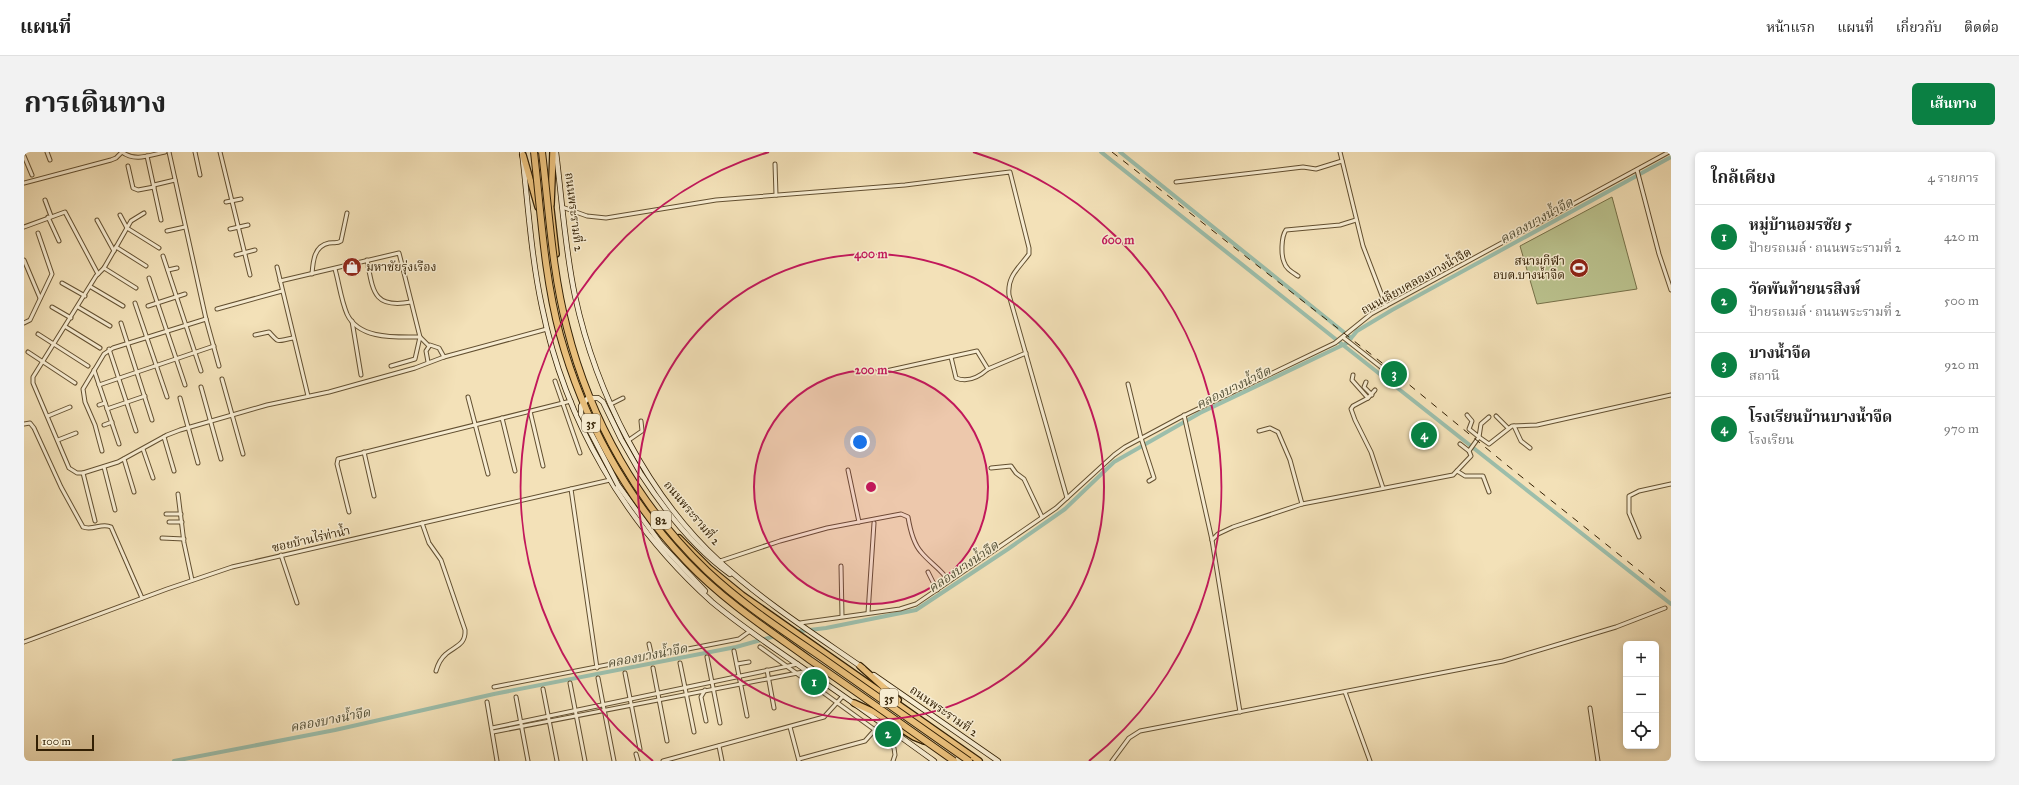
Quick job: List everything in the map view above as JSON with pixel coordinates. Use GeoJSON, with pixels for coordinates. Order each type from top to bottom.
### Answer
{"type":"FeatureCollection","features":[{"type":"Feature","properties":{"kind":"highway","name":"35"},"geometry":{"type":"LineString","coordinates":[[533,152],[548,279],[557,328],[577,392],[606,454],[633,497],[675,550],[720,592],[788,644],[956,761]]}},
{"type":"Feature","properties":{"kind":"highway","name":"82"},"geometry":{"type":"LineString","coordinates":[[533,152],[549,284],[564,349],[576,385],[595,429],[632,493],[674,548],[700,575],[737,607],[956,761]]}},
{"type":"Feature","properties":{"kind":"highway","name":"82"},"geometry":{"type":"LineString","coordinates":[[543,152],[559,290],[571,344],[584,382],[600,420],[617,453],[643,496],[692,555],[733,593],[771,622],[969,761]]}},
{"type":"Feature","properties":{"kind":"highway","name":"ถนนพระรามที่ 2"},"geometry":{"type":"LineString","coordinates":[[543,152],[561,290],[571,336],[590,392],[617,450],[649,501],[692,551],[737,591],[978,761]]}},
{"type":"Feature","properties":{"kind":"highway"},"geometry":{"type":"LineString","coordinates":[[551,210],[554,152]]}},
{"type":"Feature","properties":{"kind":"highway"},"geometry":{"type":"LineString","coordinates":[[522,153],[539,211]]}},
{"type":"Feature","properties":{"kind":"highway"},"geometry":{"type":"LineString","coordinates":[[860,666],[933,729]]}},
{"type":"Feature","properties":{"kind":"highway"},"geometry":{"type":"LineString","coordinates":[[854,704],[876,713],[922,741],[929,741]]}},
{"type":"Feature","properties":{"kind":"main road","name":"ถนนพระรามที่ 2"},"geometry":{"type":"LineString","coordinates":[[554,152],[575,297],[589,346],[611,404],[650,478],[661,494],[687,527],[720,562],[750,587],[801,625],[998,761]]}},
{"type":"Feature","properties":{"kind":"main road","name":"35"},"geometry":{"type":"LineString","coordinates":[[522,153],[535,265],[547,330],[571,401],[586,436],[625,504],[665,555],[700,590],[726,613],[766,643],[808,671],[934,761]]}},
{"type":"Feature","properties":{"kind":"main road"},"geometry":{"type":"LineString","coordinates":[[726,613],[661,544],[618,485],[598,450],[581,414],[581,406],[588,398],[598,398],[603,402],[621,439],[641,474],[666,510],[698,546],[722,568],[750,587]]}},
{"type":"Feature","properties":{"kind":"street"},"geometry":{"type":"LineString","coordinates":[[47,152],[50,160]]}},
{"type":"Feature","properties":{"kind":"street"},"geometry":{"type":"LineString","coordinates":[[24,183],[111,160],[116,158],[122,152],[128,157],[139,157],[165,152]]}},
{"type":"Feature","properties":{"kind":"street"},"geometry":{"type":"LineString","coordinates":[[138,152],[139,157]]}},
{"type":"Feature","properties":{"kind":"street"},"geometry":{"type":"LineString","coordinates":[[169,152],[206,319],[220,366]]}},
{"type":"Feature","properties":{"kind":"street"},"geometry":{"type":"LineString","coordinates":[[195,152],[200,175]]}},
{"type":"Feature","properties":{"kind":"street"},"geometry":{"type":"LineString","coordinates":[[220,152],[250,275]]}},
{"type":"Feature","properties":{"kind":"street"},"geometry":{"type":"LineString","coordinates":[[1340,152],[1365,252],[1386,306]]}},
{"type":"Feature","properties":{"kind":"street"},"geometry":{"type":"LineString","coordinates":[[1657,152],[1659,157]]}},
{"type":"Feature","properties":{"kind":"street","name":"ถนนเลียบคลองบางน้ำจืด"},"geometry":{"type":"LineString","coordinates":[[801,625],[842,616],[912,606],[1042,517],[1067,498],[1114,455],[1184,416],[1335,343],[1366,317],[1637,171],[1669,152]]}},
{"type":"Feature","properties":{"kind":"street"},"geometry":{"type":"LineString","coordinates":[[24,156],[32,175]]}},
{"type":"Feature","properties":{"kind":"street"},"geometry":{"type":"LineString","coordinates":[[147,156],[161,220]]}},
{"type":"Feature","properties":{"kind":"street"},"geometry":{"type":"LineString","coordinates":[[1176,182],[1304,167],[1316,169],[1342,161]]}},
{"type":"Feature","properties":{"kind":"street"},"geometry":{"type":"LineString","coordinates":[[775,164],[776,194]]}},
{"type":"Feature","properties":{"kind":"street"},"geometry":{"type":"LineString","coordinates":[[128,166],[133,188],[138,190],[175,180]]}},
{"type":"Feature","properties":{"kind":"street"},"geometry":{"type":"LineString","coordinates":[[1637,171],[1659,254],[1671,290]]}},
{"type":"Feature","properties":{"kind":"street"},"geometry":{"type":"LineString","coordinates":[[562,207],[587,216],[606,218],[716,200],[776,194],[900,186],[1010,172],[1029,248],[1029,254],[1014,272],[1008,288],[1067,498]]}},
{"type":"Feature","properties":{"kind":"street"},"geometry":{"type":"LineString","coordinates":[[226,202],[241,199]]}},
{"type":"Feature","properties":{"kind":"street"},"geometry":{"type":"LineString","coordinates":[[45,200],[59,241]]}},
{"type":"Feature","properties":{"kind":"street"},"geometry":{"type":"LineString","coordinates":[[24,227],[63,211],[66,213],[98,274]]}},
{"type":"Feature","properties":{"kind":"street"},"geometry":{"type":"LineString","coordinates":[[312,274],[313,261],[318,251],[328,243],[337,243],[341,241],[347,213]]}},
{"type":"Feature","properties":{"kind":"street"},"geometry":{"type":"LineString","coordinates":[[144,214],[134,218],[127,228],[104,268],[98,274],[33,377],[33,383],[72,471],[83,473],[104,467],[124,460],[164,437],[188,428],[268,404],[329,392],[401,372],[444,357],[547,330]]}},
{"type":"Feature","properties":{"kind":"street"},"geometry":{"type":"LineString","coordinates":[[120,215],[127,228],[159,248]]}},
{"type":"Feature","properties":{"kind":"street"},"geometry":{"type":"LineString","coordinates":[[97,220],[115,249],[146,266]]}},
{"type":"Feature","properties":{"kind":"street"},"geometry":{"type":"LineString","coordinates":[[1298,276],[1290,271],[1284,263],[1283,244],[1286,230],[1340,225],[1356,220]]}},
{"type":"Feature","properties":{"kind":"street"},"geometry":{"type":"LineString","coordinates":[[230,230],[248,225]]}},
{"type":"Feature","properties":{"kind":"street"},"geometry":{"type":"LineString","coordinates":[[166,231],[185,227]]}},
{"type":"Feature","properties":{"kind":"street"},"geometry":{"type":"LineString","coordinates":[[24,321],[30,320],[52,271],[38,233]]}},
{"type":"Feature","properties":{"kind":"street"},"geometry":{"type":"LineString","coordinates":[[236,255],[254,250]]}},
{"type":"Feature","properties":{"kind":"street"},"geometry":{"type":"LineString","coordinates":[[280,281],[399,253],[420,337],[415,359],[391,366]]}},
{"type":"Feature","properties":{"kind":"street"},"geometry":{"type":"LineString","coordinates":[[163,256],[201,371]]}},
{"type":"Feature","properties":{"kind":"street"},"geometry":{"type":"LineString","coordinates":[[24,260],[40,298]]}},
{"type":"Feature","properties":{"kind":"street"},"geometry":{"type":"LineString","coordinates":[[367,260],[372,289],[377,296],[386,303],[395,305],[411,302]]}},
{"type":"Feature","properties":{"kind":"street"},"geometry":{"type":"LineString","coordinates":[[276,267],[308,396]]}},
{"type":"Feature","properties":{"kind":"street"},"geometry":{"type":"LineString","coordinates":[[104,268],[136,288]]}},
{"type":"Feature","properties":{"kind":"street"},"geometry":{"type":"LineString","coordinates":[[168,270],[177,268]]}},
{"type":"Feature","properties":{"kind":"street"},"geometry":{"type":"LineString","coordinates":[[335,269],[345,308],[352,321],[361,376]]}},
{"type":"Feature","properties":{"kind":"street"},"geometry":{"type":"LineString","coordinates":[[149,278],[185,385]]}},
{"type":"Feature","properties":{"kind":"street"},"geometry":{"type":"LineString","coordinates":[[62,283],[85,296]]}},
{"type":"Feature","properties":{"kind":"street"},"geometry":{"type":"LineString","coordinates":[[91,287],[123,306]]}},
{"type":"Feature","properties":{"kind":"street"},"geometry":{"type":"LineString","coordinates":[[217,309],[282,291]]}},
{"type":"Feature","properties":{"kind":"street"},"geometry":{"type":"LineString","coordinates":[[148,306],[185,294]]}},
{"type":"Feature","properties":{"kind":"street"},"geometry":{"type":"LineString","coordinates":[[135,302],[166,397]]}},
{"type":"Feature","properties":{"kind":"street"},"geometry":{"type":"LineString","coordinates":[[52,306],[71,318]]}},
{"type":"Feature","properties":{"kind":"street"},"geometry":{"type":"LineString","coordinates":[[78,307],[110,326]]}},
{"type":"Feature","properties":{"kind":"street"},"geometry":{"type":"LineString","coordinates":[[102,451],[95,425],[83,396],[82,389],[109,349],[206,319]]}},
{"type":"Feature","properties":{"kind":"street"},"geometry":{"type":"LineString","coordinates":[[352,321],[375,334],[420,337],[429,346]]}},
{"type":"Feature","properties":{"kind":"street"},"geometry":{"type":"LineString","coordinates":[[121,324],[152,420]]}},
{"type":"Feature","properties":{"kind":"street"},"geometry":{"type":"LineString","coordinates":[[66,326],[100,348]]}},
{"type":"Feature","properties":{"kind":"street"},"geometry":{"type":"LineString","coordinates":[[254,335],[269,332],[276,341],[293,338]]}},
{"type":"Feature","properties":{"kind":"street"},"geometry":{"type":"LineString","coordinates":[[38,334],[88,366]]}},
{"type":"Feature","properties":{"kind":"street"},"geometry":{"type":"LineString","coordinates":[[1344,338],[1386,371]]}},
{"type":"Feature","properties":{"kind":"street"},"geometry":{"type":"LineString","coordinates":[[429,346],[434,345],[439,348],[444,357]]}},
{"type":"Feature","properties":{"kind":"street"},"geometry":{"type":"LineString","coordinates":[[99,385],[214,346]]}},
{"type":"Feature","properties":{"kind":"street"},"geometry":{"type":"LineString","coordinates":[[428,362],[425,354],[429,346]]}},
{"type":"Feature","properties":{"kind":"street"},"geometry":{"type":"LineString","coordinates":[[109,349],[136,431]]}},
{"type":"Feature","properties":{"kind":"street"},"geometry":{"type":"LineString","coordinates":[[886,371],[977,351],[988,369]]}},
{"type":"Feature","properties":{"kind":"street"},"geometry":{"type":"LineString","coordinates":[[28,352],[49,368],[75,383]]}},
{"type":"Feature","properties":{"kind":"street"},"geometry":{"type":"LineString","coordinates":[[951,357],[956,378],[960,379],[974,378],[988,369],[1026,353]]}},
{"type":"Feature","properties":{"kind":"street"},"geometry":{"type":"LineString","coordinates":[[94,370],[119,444]]}},
{"type":"Feature","properties":{"kind":"street"},"geometry":{"type":"LineString","coordinates":[[1353,375],[1352,380],[1368,398]]}},
{"type":"Feature","properties":{"kind":"street"},"geometry":{"type":"LineString","coordinates":[[222,379],[243,454]]}},
{"type":"Feature","properties":{"kind":"street"},"geometry":{"type":"LineString","coordinates":[[555,381],[580,453]]}},
{"type":"Feature","properties":{"kind":"street"},"geometry":{"type":"LineString","coordinates":[[1366,382],[1364,387],[1372,395]]}},
{"type":"Feature","properties":{"kind":"street"},"geometry":{"type":"LineString","coordinates":[[1128,384],[1141,440],[1154,478],[1149,481]]}},
{"type":"Feature","properties":{"kind":"street"},"geometry":{"type":"LineString","coordinates":[[201,387],[221,459]]}},
{"type":"Feature","properties":{"kind":"street"},"geometry":{"type":"LineString","coordinates":[[1375,390],[1372,395],[1353,406],[1351,409],[1371,452],[1383,488]]}},
{"type":"Feature","properties":{"kind":"street"},"geometry":{"type":"LineString","coordinates":[[1467,415],[1472,421],[1469,430],[1489,444],[1508,428],[1514,426],[1537,425],[1671,395]]}},
{"type":"Feature","properties":{"kind":"street"},"geometry":{"type":"LineString","coordinates":[[107,409],[145,396]]}},
{"type":"Feature","properties":{"kind":"street"},"geometry":{"type":"LineString","coordinates":[[180,398],[198,463]]}},
{"type":"Feature","properties":{"kind":"street"},"geometry":{"type":"LineString","coordinates":[[468,398],[488,474]]}},
{"type":"Feature","properties":{"kind":"street"},"geometry":{"type":"LineString","coordinates":[[611,404],[623,398]]}},
{"type":"Feature","properties":{"kind":"street"},"geometry":{"type":"LineString","coordinates":[[349,512],[337,461],[341,457],[571,401]]}},
{"type":"Feature","properties":{"kind":"street"},"geometry":{"type":"LineString","coordinates":[[99,405],[105,403]]}},
{"type":"Feature","properties":{"kind":"street"},"geometry":{"type":"LineString","coordinates":[[48,416],[70,407]]}},
{"type":"Feature","properties":{"kind":"street"},"geometry":{"type":"LineString","coordinates":[[530,411],[543,466]]}},
{"type":"Feature","properties":{"kind":"street"},"geometry":{"type":"LineString","coordinates":[[1184,416],[1212,540],[1240,712]]}},
{"type":"Feature","properties":{"kind":"street"},"geometry":{"type":"LineString","coordinates":[[1496,416],[1508,428]]}},
{"type":"Feature","properties":{"kind":"street"},"geometry":{"type":"LineString","coordinates":[[1212,540],[1218,534],[1233,527],[1302,504],[1448,476],[1457,471],[1470,458],[1470,450],[1474,442],[1479,438],[1480,424],[1489,417]]}},
{"type":"Feature","properties":{"kind":"street"},"geometry":{"type":"LineString","coordinates":[[502,418],[515,472]]}},
{"type":"Feature","properties":{"kind":"street"},"geometry":{"type":"LineString","coordinates":[[629,440],[642,431],[641,420]]}},
{"type":"Feature","properties":{"kind":"street"},"geometry":{"type":"LineString","coordinates":[[104,425],[112,422]]}},
{"type":"Feature","properties":{"kind":"street"},"geometry":{"type":"LineString","coordinates":[[24,424],[30,423],[34,428],[54,474],[83,527],[87,529],[104,525],[111,527],[142,598]]}},
{"type":"Feature","properties":{"kind":"street"},"geometry":{"type":"LineString","coordinates":[[1514,426],[1521,441],[1530,448]]}},
{"type":"Feature","properties":{"kind":"street"},"geometry":{"type":"LineString","coordinates":[[1259,431],[1270,428],[1275,429],[1278,432],[1290,460],[1302,504]]}},
{"type":"Feature","properties":{"kind":"street"},"geometry":{"type":"LineString","coordinates":[[58,440],[76,433]]}},
{"type":"Feature","properties":{"kind":"street"},"geometry":{"type":"LineString","coordinates":[[164,437],[174,471]]}},
{"type":"Feature","properties":{"kind":"street"},"geometry":{"type":"LineString","coordinates":[[1460,444],[1470,450]]}},
{"type":"Feature","properties":{"kind":"street"},"geometry":{"type":"LineString","coordinates":[[143,449],[153,478]]}},
{"type":"Feature","properties":{"kind":"street"},"geometry":{"type":"LineString","coordinates":[[364,452],[374,496]]}},
{"type":"Feature","properties":{"kind":"street"},"geometry":{"type":"LineString","coordinates":[[124,460],[134,492]]}},
{"type":"Feature","properties":{"kind":"street"},"geometry":{"type":"LineString","coordinates":[[991,468],[1010,465],[1016,473],[1024,479],[1042,517]]}},
{"type":"Feature","properties":{"kind":"street"},"geometry":{"type":"LineString","coordinates":[[104,467],[114,510]]}},
{"type":"Feature","properties":{"kind":"street"},"geometry":{"type":"LineString","coordinates":[[848,470],[860,522]]}},
{"type":"Feature","properties":{"kind":"street"},"geometry":{"type":"LineString","coordinates":[[1457,471],[1465,476],[1483,476],[1489,492]]}},
{"type":"Feature","properties":{"kind":"street"},"geometry":{"type":"LineString","coordinates":[[83,473],[95,521]]}},
{"type":"Feature","properties":{"kind":"street","name":"ซอยบ้านไร่ท่าน้ำ"},"geometry":{"type":"LineString","coordinates":[[24,642],[142,598],[232,567],[610,480]]}},
{"type":"Feature","properties":{"kind":"street"},"geometry":{"type":"LineString","coordinates":[[1639,537],[1629,513],[1629,496],[1639,491],[1671,484]]}},
{"type":"Feature","properties":{"kind":"street"},"geometry":{"type":"LineString","coordinates":[[571,489],[597,668]]}},
{"type":"Feature","properties":{"kind":"street"},"geometry":{"type":"LineString","coordinates":[[178,494],[184,539],[192,580]]}},
{"type":"Feature","properties":{"kind":"street"},"geometry":{"type":"LineString","coordinates":[[166,514],[181,514]]}},
{"type":"Feature","properties":{"kind":"street"},"geometry":{"type":"LineString","coordinates":[[720,562],[780,541],[896,514],[906,515],[918,548],[942,571],[949,582]]}},
{"type":"Feature","properties":{"kind":"street"},"geometry":{"type":"LineString","coordinates":[[169,522],[182,522]]}},
{"type":"Feature","properties":{"kind":"street"},"geometry":{"type":"LineString","coordinates":[[422,523],[429,543],[441,560],[465,630],[464,640],[460,646],[442,658],[436,671]]}},
{"type":"Feature","properties":{"kind":"street"},"geometry":{"type":"LineString","coordinates":[[868,613],[874,523]]}},
{"type":"Feature","properties":{"kind":"street"},"geometry":{"type":"LineString","coordinates":[[162,538],[184,539]]}},
{"type":"Feature","properties":{"kind":"street"},"geometry":{"type":"LineString","coordinates":[[281,555],[297,603]]}},
{"type":"Feature","properties":{"kind":"street"},"geometry":{"type":"LineString","coordinates":[[841,566],[842,616]]}},
{"type":"Feature","properties":{"kind":"street"},"geometry":{"type":"LineString","coordinates":[[928,572],[937,590]]}},
{"type":"Feature","properties":{"kind":"street"},"geometry":{"type":"LineString","coordinates":[[1112,761],[1130,738],[1140,731],[1503,661],[1616,627],[1665,608]]}},
{"type":"Feature","properties":{"kind":"street"},"geometry":{"type":"LineString","coordinates":[[494,688],[739,639],[750,631]]}},
{"type":"Feature","properties":{"kind":"street"},"geometry":{"type":"LineString","coordinates":[[648,644],[652,657]]}},
{"type":"Feature","properties":{"kind":"street"},"geometry":{"type":"LineString","coordinates":[[760,647],[875,730],[894,748],[895,755],[893,761]]}},
{"type":"Feature","properties":{"kind":"street"},"geometry":{"type":"LineString","coordinates":[[734,651],[747,716]]}},
{"type":"Feature","properties":{"kind":"street"},"geometry":{"type":"LineString","coordinates":[[707,657],[720,723]]}},
{"type":"Feature","properties":{"kind":"street"},"geometry":{"type":"LineString","coordinates":[[737,664],[749,662]]}},
{"type":"Feature","properties":{"kind":"street"},"geometry":{"type":"LineString","coordinates":[[680,663],[694,732]]}},
{"type":"Feature","properties":{"kind":"street"},"geometry":{"type":"LineString","coordinates":[[492,728],[798,664]]}},
{"type":"Feature","properties":{"kind":"street"},"geometry":{"type":"LineString","coordinates":[[653,668],[667,741]]}},
{"type":"Feature","properties":{"kind":"street"},"geometry":{"type":"LineString","coordinates":[[778,668],[780,676]]}},
{"type":"Feature","properties":{"kind":"street"},"geometry":{"type":"LineString","coordinates":[[767,670],[774,708]]}},
{"type":"Feature","properties":{"kind":"street"},"geometry":{"type":"LineString","coordinates":[[493,732],[808,671]]}},
{"type":"Feature","properties":{"kind":"street"},"geometry":{"type":"LineString","coordinates":[[625,673],[640,749]]}},
{"type":"Feature","properties":{"kind":"street"},"geometry":{"type":"LineString","coordinates":[[598,678],[614,761]]}},
{"type":"Feature","properties":{"kind":"street"},"geometry":{"type":"LineString","coordinates":[[570,684],[586,761]]}},
{"type":"Feature","properties":{"kind":"street"},"geometry":{"type":"LineString","coordinates":[[543,689],[557,761]]}},
{"type":"Feature","properties":{"kind":"street"},"geometry":{"type":"LineString","coordinates":[[705,690],[701,697],[706,721]]}},
{"type":"Feature","properties":{"kind":"street"},"geometry":{"type":"LineString","coordinates":[[1345,692],[1370,761]]}},
{"type":"Feature","properties":{"kind":"street"},"geometry":{"type":"LineString","coordinates":[[663,761],[824,717],[843,696]]}},
{"type":"Feature","properties":{"kind":"street"},"geometry":{"type":"LineString","coordinates":[[516,697],[528,761]]}},
{"type":"Feature","properties":{"kind":"street"},"geometry":{"type":"LineString","coordinates":[[487,702],[497,761]]}},
{"type":"Feature","properties":{"kind":"street"},"geometry":{"type":"LineString","coordinates":[[1590,708],[1598,761]]}},
{"type":"Feature","properties":{"kind":"street"},"geometry":{"type":"LineString","coordinates":[[790,727],[799,760],[865,741],[881,723]]}},
{"type":"Feature","properties":{"kind":"street"},"geometry":{"type":"LineString","coordinates":[[719,746],[722,761]]}},
{"type":"Feature","properties":{"kind":"street"},"geometry":{"type":"LineString","coordinates":[[636,754],[638,761]]}},
{"type":"Feature","properties":{"kind":"green space","name":"สนามกีฬา อบต.บางน้ำจืด"},"geometry":{"type":"Polygon","coordinates":[[[1612,197],[1637,289],[1537,304],[1520,246],[1612,197]]]}},
{"type":"Feature","properties":{"kind":"waterway"},"geometry":{"type":"LineString","coordinates":[[1101,152],[1671,604]]}},
{"type":"Feature","properties":{"kind":"waterway"},"geometry":{"type":"LineString","coordinates":[[1120,152],[1351,338]]}},
{"type":"Feature","properties":{"kind":"waterway","name":"คลองบางน้ำจืด"},"geometry":{"type":"LineString","coordinates":[[793,632],[826,628],[916,610],[1065,509],[1114,462],[1200,413],[1347,343],[1357,331],[1392,310],[1671,157]]}},
{"type":"Feature","properties":{"kind":"waterway","name":"คลองบางน้ำจืด"},"geometry":{"type":"LineString","coordinates":[[174,761],[335,730],[494,694],[736,647],[786,633]]}},
{"type":"Feature","properties":{"kind":"railway"},"geometry":{"type":"LineString","coordinates":[[1112,152],[1395,373],[1508,466],[1671,596]]}},
{"type":"Feature","properties":{"kind":"place","name":"มหาชัยรุ่งเรือง"},"geometry":{"type":"Point","coordinates":[352,267]}},
{"type":"Feature","properties":{"kind":"place","name":"สนามกีฬา อบต.บางน้ำจืด"},"geometry":{"type":"Point","coordinates":[1579,268]}},
{"type":"Feature","properties":{"kind":"place","name":"บางน้ำจืด"},"geometry":{"type":"Point","coordinates":[1394,374]}},
{"type":"Feature","properties":{"kind":"place","name":"โรงเรียนบ้านบางนํ้าจืด"},"geometry":{"type":"Point","coordinates":[1424,435]}},
{"type":"Feature","properties":{"kind":"place","name":"หมู่บ้านอมรชัย 5"},"geometry":{"type":"Point","coordinates":[814,682]}},
{"type":"Feature","properties":{"kind":"place","name":"วัดพันท้ายนรสิงห์"},"geometry":{"type":"Point","coordinates":[888,734]}}]}
